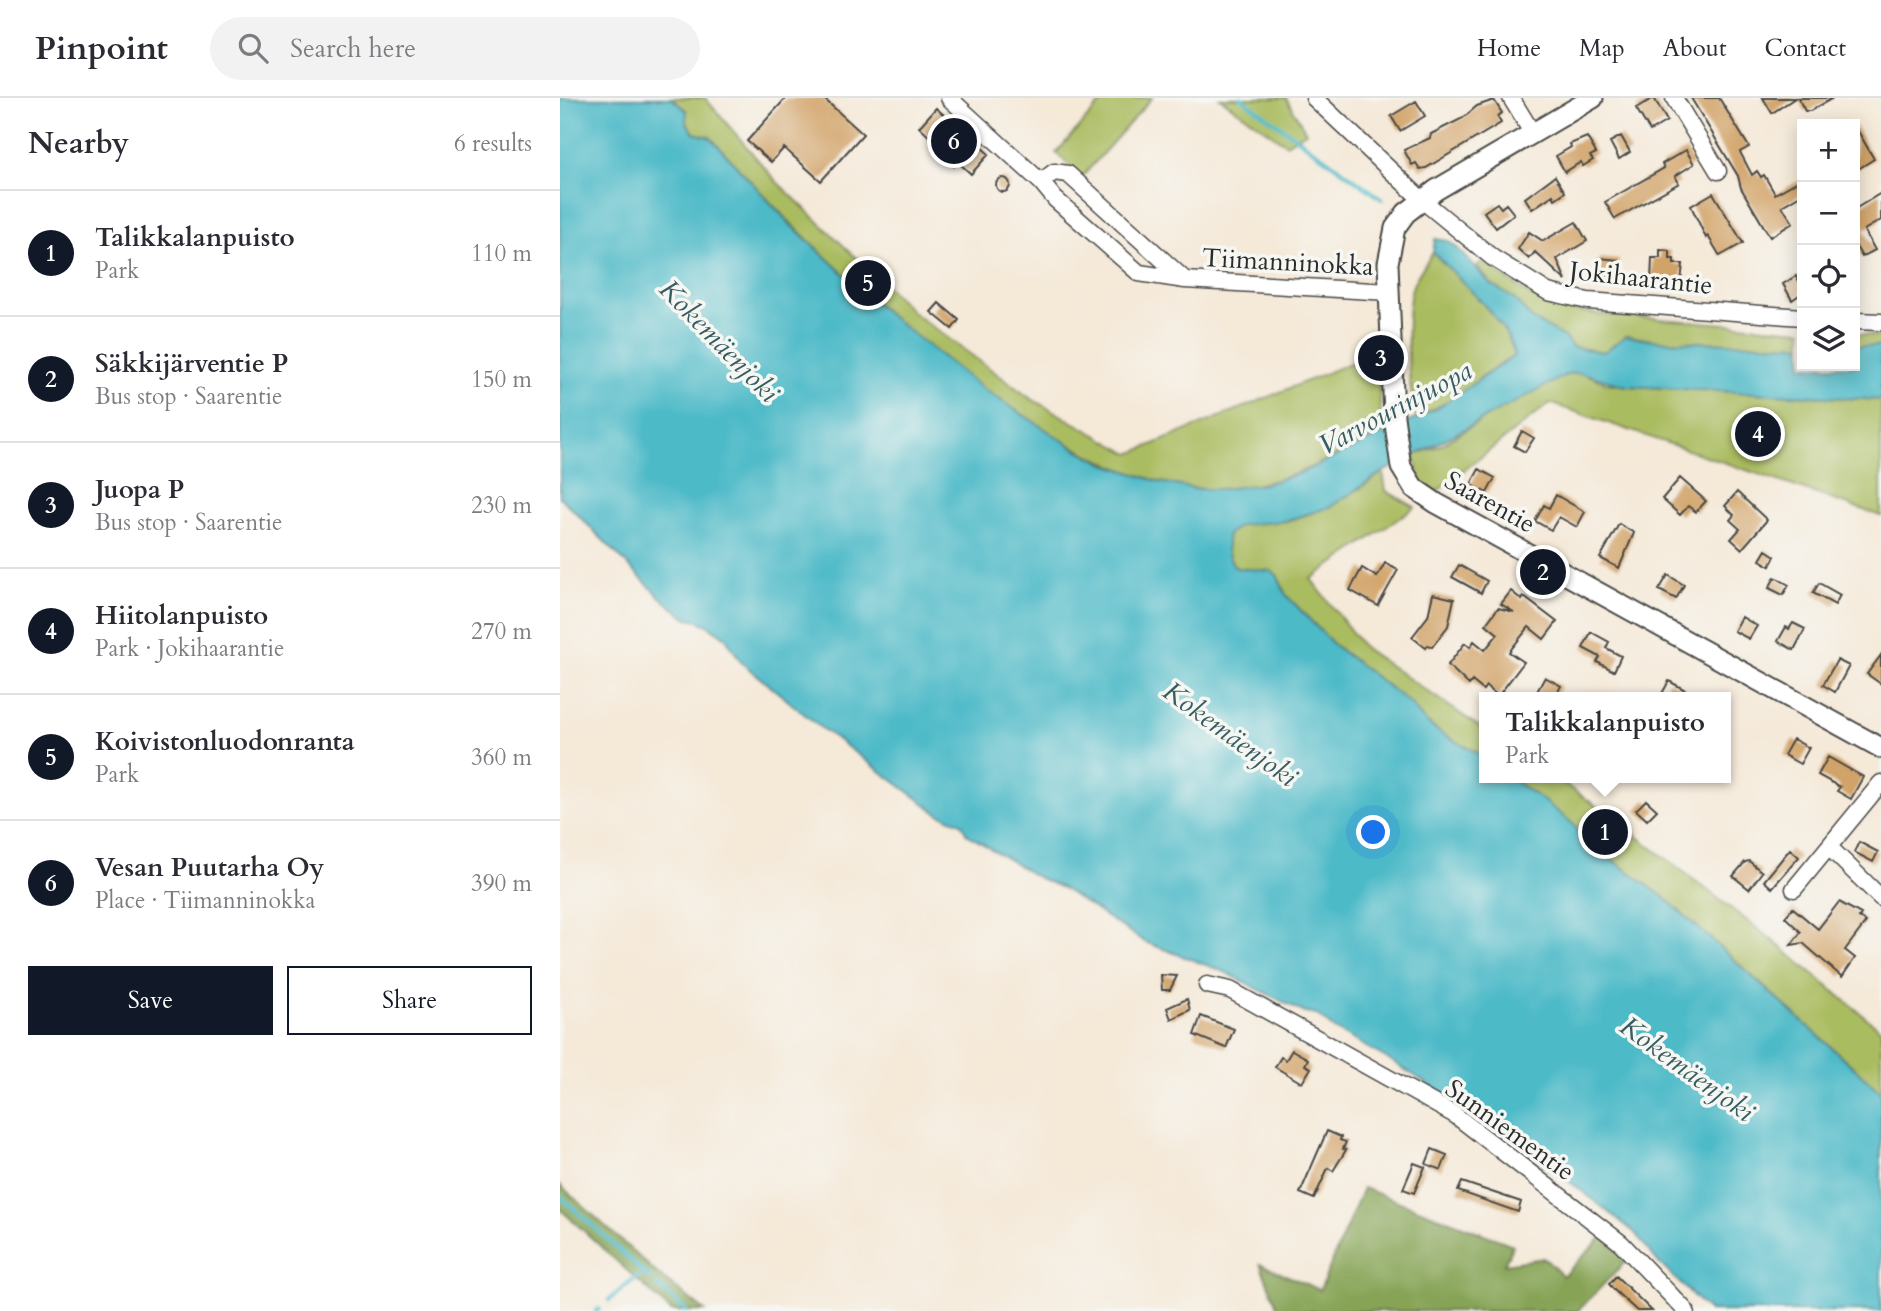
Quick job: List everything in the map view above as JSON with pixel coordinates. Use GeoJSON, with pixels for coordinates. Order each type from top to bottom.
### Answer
{"type":"FeatureCollection","features":[{"type":"Feature","properties":{"kind":"street","name":"Tiimanninokka"},"geometry":{"type":"LineString","coordinates":[[949,98],[1041,182],[1055,199],[1139,273],[1185,280],[1389,292]]}},
{"type":"Feature","properties":{"kind":"street","name":"Jokihaarantie"},"geometry":{"type":"LineString","coordinates":[[1314,98],[1422,200],[1493,258],[1548,292],[1588,301],[1797,317]]}},
{"type":"Feature","properties":{"kind":"street"},"geometry":{"type":"LineString","coordinates":[[1511,98],[1533,134]]}},
{"type":"Feature","properties":{"kind":"street","name":"Saarentie"},"geometry":{"type":"LineString","coordinates":[[1593,98],[1422,200],[1406,213],[1395,228],[1388,255],[1394,417],[1401,467],[1414,488],[1436,503],[1881,748]]}},
{"type":"Feature","properties":{"kind":"street"},"geometry":{"type":"LineString","coordinates":[[1674,98],[1718,171]]}},
{"type":"Feature","properties":{"kind":"street","name":"Tiimanninokka"},"geometry":{"type":"LineString","coordinates":[[1041,182],[1054,172],[1068,174],[1185,280]]}},
{"type":"Feature","properties":{"kind":"street"},"geometry":{"type":"LineString","coordinates":[[1860,320],[1881,322]]}},
{"type":"Feature","properties":{"kind":"street"},"geometry":{"type":"LineString","coordinates":[[1794,889],[1881,783]]}},
{"type":"Feature","properties":{"kind":"street"},"geometry":{"type":"LineString","coordinates":[[1830,848],[1881,898]]}},
{"type":"Feature","properties":{"kind":"street","name":"Sunniementie"},"geometry":{"type":"LineString","coordinates":[[1207,985],[1230,990],[1455,1115],[1621,1243],[1686,1311]]}},
{"type":"Feature","properties":{"kind":"green space"},"geometry":{"type":"Polygon","coordinates":[[[671,98],[705,98],[775,180],[915,314],[1030,398],[1130,454],[1377,352],[1382,432],[1286,477],[1246,487],[1224,489],[1159,481],[1089,454],[1017,413],[945,361],[875,303],[756,187],[711,138],[694,133],[671,98]]]}},
{"type":"Feature","properties":{"kind":"green space"},"geometry":{"type":"Polygon","coordinates":[[[1105,98],[1152,98],[1082,177],[1056,153],[1105,98]]]}},
{"type":"Feature","properties":{"kind":"green space"},"geometry":{"type":"Polygon","coordinates":[[[1220,98],[1286,98],[1306,132],[1286,144],[1220,98]]]}},
{"type":"Feature","properties":{"kind":"green space"},"geometry":{"type":"Polygon","coordinates":[[[1433,252],[1468,287],[1504,330],[1514,356],[1486,373],[1457,397],[1417,417],[1409,371],[1408,313],[1413,285],[1433,252]]]}},
{"type":"Feature","properties":{"kind":"green space"},"geometry":{"type":"Polygon","coordinates":[[[1482,261],[1531,296],[1558,307],[1597,314],[1797,330],[1797,345],[1660,341],[1626,336],[1604,352],[1572,347],[1564,337],[1532,319],[1514,299],[1491,284],[1477,266],[1482,261]]]}},
{"type":"Feature","properties":{"kind":"green space"},"geometry":{"type":"Polygon","coordinates":[[[1860,334],[1881,336],[1881,346],[1860,346],[1860,334]]]}},
{"type":"Feature","properties":{"kind":"green space"},"geometry":{"type":"Polygon","coordinates":[[[1581,372],[1606,383],[1628,386],[1881,400],[1881,516],[1550,403],[1435,493],[1420,480],[1414,455],[1441,445],[1516,399],[1568,374],[1581,372]]]}},
{"type":"Feature","properties":{"kind":"green space"},"geometry":{"type":"Polygon","coordinates":[[[1383,472],[1386,491],[1415,507],[1311,579],[1364,648],[1479,727],[1479,754],[1436,730],[1411,704],[1335,646],[1286,595],[1277,575],[1271,571],[1236,568],[1230,559],[1227,538],[1238,526],[1286,521],[1312,513],[1361,488],[1383,472]]]}},
{"type":"Feature","properties":{"kind":"green space"},"geometry":{"type":"Polygon","coordinates":[[[1517,783],[1562,783],[1607,813],[1767,936],[1881,1030],[1881,1092],[1665,898],[1585,840],[1573,824],[1517,783]]]}},
{"type":"Feature","properties":{"kind":"green space"},"geometry":{"type":"Polygon","coordinates":[[[560,1185],[660,1276],[705,1311],[671,1311],[560,1209],[560,1185]]]}},
{"type":"Feature","properties":{"kind":"green space"},"geometry":{"type":"Polygon","coordinates":[[[1363,1188],[1513,1245],[1504,1264],[1544,1258],[1563,1276],[1603,1236],[1626,1261],[1578,1311],[1279,1311],[1260,1264],[1320,1290],[1363,1188]]]}},
{"type":"Feature","properties":{"kind":"water","name":"Kokemäenjoki"},"geometry":{"type":"Polygon","coordinates":[[[560,98],[671,98],[687,111],[686,122],[694,133],[711,138],[791,225],[884,311],[982,388],[1076,449],[1105,464],[1160,482],[1195,489],[1264,484],[1299,474],[1436,409],[1514,356],[1504,330],[1468,287],[1433,252],[1435,239],[1448,241],[1457,248],[1491,284],[1514,299],[1532,319],[1564,337],[1572,347],[1604,352],[1626,336],[1660,341],[1797,345],[1797,371],[1860,371],[1860,346],[1881,346],[1881,400],[1628,386],[1591,375],[1568,374],[1383,472],[1330,507],[1285,521],[1241,525],[1228,534],[1227,543],[1229,556],[1236,568],[1271,571],[1277,575],[1286,595],[1335,646],[1411,704],[1436,730],[1479,754],[1479,783],[1517,783],[1544,801],[1573,824],[1585,840],[1665,898],[1881,1092],[1881,1311],[1709,1311],[1658,1262],[1634,1232],[1577,1187],[1515,1146],[1484,1119],[1334,1029],[1317,1015],[1305,1013],[1225,972],[1145,942],[1062,888],[1037,877],[967,834],[961,823],[939,814],[820,727],[742,663],[726,638],[706,624],[685,617],[661,598],[560,497],[560,98]]]}},
{"type":"Feature","properties":{"kind":"building"},"geometry":{"type":"Polygon","coordinates":[[[786,98],[823,98],[863,134],[821,181],[784,148],[771,162],[747,141],[786,98]]]}},
{"type":"Feature","properties":{"kind":"building"},"geometry":{"type":"Polygon","coordinates":[[[1654,98],[1667,121],[1650,131],[1636,108],[1654,98]]]}},
{"type":"Feature","properties":{"kind":"building"},"geometry":{"type":"Polygon","coordinates":[[[1691,98],[1719,98],[1749,147],[1740,152],[1752,175],[1757,171],[1761,177],[1764,175],[1775,194],[1797,182],[1797,197],[1782,206],[1793,223],[1770,237],[1741,188],[1738,176],[1691,98]]]}},
{"type":"Feature","properties":{"kind":"building"},"geometry":{"type":"Polygon","coordinates":[[[1763,98],[1795,98],[1772,113],[1763,98]]]}},
{"type":"Feature","properties":{"kind":"building"},"geometry":{"type":"Polygon","coordinates":[[[1798,98],[1833,98],[1810,111],[1805,111],[1798,98]]]}},
{"type":"Feature","properties":{"kind":"building"},"geometry":{"type":"Polygon","coordinates":[[[1494,100],[1502,113],[1497,116],[1501,123],[1426,168],[1420,169],[1416,163],[1412,165],[1404,150],[1430,138],[1431,134],[1463,118],[1477,106],[1494,100]]]}},
{"type":"Feature","properties":{"kind":"building"},"geometry":{"type":"Polygon","coordinates":[[[1416,101],[1425,116],[1400,131],[1391,116],[1416,101]]]}},
{"type":"Feature","properties":{"kind":"building"},"geometry":{"type":"Polygon","coordinates":[[[936,108],[989,154],[971,174],[958,162],[954,166],[946,158],[949,155],[919,127],[936,108]]]}},
{"type":"Feature","properties":{"kind":"building"},"geometry":{"type":"Polygon","coordinates":[[[1860,135],[1874,159],[1860,168],[1860,135]]]}},
{"type":"Feature","properties":{"kind":"building"},"geometry":{"type":"Polygon","coordinates":[[[1621,136],[1630,152],[1619,159],[1610,142],[1621,136]]]}},
{"type":"Feature","properties":{"kind":"building"},"geometry":{"type":"Polygon","coordinates":[[[1587,137],[1596,153],[1590,156],[1593,160],[1583,166],[1581,162],[1565,172],[1556,156],[1571,147],[1570,144],[1587,137]]]}},
{"type":"Feature","properties":{"kind":"building"},"geometry":{"type":"Polygon","coordinates":[[[1686,150],[1694,164],[1675,176],[1679,183],[1615,219],[1605,202],[1664,168],[1662,164],[1686,150]]]}},
{"type":"Feature","properties":{"kind":"building"},"geometry":{"type":"Polygon","coordinates":[[[1555,176],[1565,192],[1555,199],[1553,195],[1532,209],[1525,198],[1555,176]]]}},
{"type":"Feature","properties":{"kind":"building"},"geometry":{"type":"Polygon","coordinates":[[[1003,178],[1008,180],[1008,190],[1003,192],[998,190],[996,185],[998,180],[1003,178]]]}},
{"type":"Feature","properties":{"kind":"building"},"geometry":{"type":"Polygon","coordinates":[[[1713,193],[1743,243],[1720,256],[1708,236],[1706,238],[1691,206],[1713,193]]]}},
{"type":"Feature","properties":{"kind":"building"},"geometry":{"type":"Polygon","coordinates":[[[1881,193],[1881,220],[1864,230],[1875,250],[1862,257],[1860,254],[1860,206],[1881,193]]]}},
{"type":"Feature","properties":{"kind":"building"},"geometry":{"type":"Polygon","coordinates":[[[1497,203],[1501,208],[1506,204],[1514,214],[1496,228],[1484,212],[1497,203]]]}},
{"type":"Feature","properties":{"kind":"building"},"geometry":{"type":"Polygon","coordinates":[[[1576,222],[1587,241],[1557,259],[1566,281],[1535,252],[1529,259],[1518,249],[1529,232],[1543,241],[1576,222]]]}},
{"type":"Feature","properties":{"kind":"building"},"geometry":{"type":"Polygon","coordinates":[[[1660,250],[1670,251],[1670,259],[1674,259],[1674,264],[1683,264],[1681,282],[1651,280],[1652,258],[1660,258],[1660,250]]]}},
{"type":"Feature","properties":{"kind":"building"},"geometry":{"type":"Polygon","coordinates":[[[1599,258],[1619,260],[1618,277],[1598,275],[1599,258]]]}},
{"type":"Feature","properties":{"kind":"building"},"geometry":{"type":"Polygon","coordinates":[[[1796,276],[1797,296],[1792,300],[1783,284],[1796,276]]]}},
{"type":"Feature","properties":{"kind":"building"},"geometry":{"type":"Polygon","coordinates":[[[939,303],[959,320],[952,329],[931,312],[939,303]]]}},
{"type":"Feature","properties":{"kind":"building"},"geometry":{"type":"Polygon","coordinates":[[[1522,431],[1534,438],[1525,452],[1514,446],[1522,431]]]}},
{"type":"Feature","properties":{"kind":"building"},"geometry":{"type":"Polygon","coordinates":[[[1479,469],[1495,478],[1487,493],[1471,484],[1479,469]]]}},
{"type":"Feature","properties":{"kind":"building"},"geometry":{"type":"Polygon","coordinates":[[[1680,478],[1706,501],[1696,512],[1688,506],[1680,515],[1662,499],[1680,478]]]}},
{"type":"Feature","properties":{"kind":"building"},"geometry":{"type":"Polygon","coordinates":[[[1737,492],[1767,520],[1742,549],[1731,539],[1740,529],[1730,520],[1734,515],[1725,506],[1737,492]]]}},
{"type":"Feature","properties":{"kind":"building"},"geometry":{"type":"Polygon","coordinates":[[[1556,495],[1585,512],[1577,527],[1559,517],[1551,530],[1535,521],[1544,505],[1549,508],[1556,495]]]}},
{"type":"Feature","properties":{"kind":"building"},"geometry":{"type":"Polygon","coordinates":[[[1619,524],[1634,533],[1619,568],[1600,558],[1619,524]]]}},
{"type":"Feature","properties":{"kind":"building"},"geometry":{"type":"Polygon","coordinates":[[[1766,550],[1775,556],[1770,566],[1760,560],[1766,550]]]}},
{"type":"Feature","properties":{"kind":"building"},"geometry":{"type":"Polygon","coordinates":[[[1385,563],[1398,570],[1378,606],[1350,590],[1362,568],[1377,577],[1385,563]]]}},
{"type":"Feature","properties":{"kind":"building"},"geometry":{"type":"Polygon","coordinates":[[[1459,565],[1487,581],[1481,593],[1452,577],[1459,565]]]}},
{"type":"Feature","properties":{"kind":"building"},"geometry":{"type":"Polygon","coordinates":[[[1668,575],[1684,585],[1676,599],[1659,590],[1668,575]]]}},
{"type":"Feature","properties":{"kind":"building"},"geometry":{"type":"Polygon","coordinates":[[[1775,577],[1789,585],[1783,595],[1769,588],[1775,577]]]}},
{"type":"Feature","properties":{"kind":"building"},"geometry":{"type":"Polygon","coordinates":[[[1819,583],[1840,595],[1835,605],[1813,593],[1819,583]]]}},
{"type":"Feature","properties":{"kind":"building"},"geometry":{"type":"Polygon","coordinates":[[[1511,591],[1522,600],[1524,597],[1557,622],[1544,639],[1529,627],[1509,652],[1524,662],[1501,692],[1493,692],[1486,686],[1483,690],[1472,681],[1469,685],[1448,665],[1465,643],[1470,647],[1474,641],[1485,650],[1498,634],[1486,624],[1498,608],[1514,612],[1501,604],[1511,591]]]}},
{"type":"Feature","properties":{"kind":"building"},"geometry":{"type":"Polygon","coordinates":[[[1433,594],[1454,599],[1448,626],[1432,647],[1428,645],[1426,648],[1412,637],[1428,616],[1433,594]]]}},
{"type":"Feature","properties":{"kind":"building"},"geometry":{"type":"Polygon","coordinates":[[[1742,617],[1757,626],[1749,639],[1734,631],[1742,617]]]}},
{"type":"Feature","properties":{"kind":"building"},"geometry":{"type":"Polygon","coordinates":[[[1793,623],[1805,629],[1794,650],[1778,641],[1786,627],[1789,629],[1793,623]]]}},
{"type":"Feature","properties":{"kind":"building"},"geometry":{"type":"Polygon","coordinates":[[[1591,632],[1609,642],[1606,648],[1621,656],[1614,671],[1597,662],[1600,657],[1583,648],[1591,632]]]}},
{"type":"Feature","properties":{"kind":"building"},"geometry":{"type":"Polygon","coordinates":[[[1881,655],[1881,684],[1867,674],[1881,655]]]}},
{"type":"Feature","properties":{"kind":"building"},"geometry":{"type":"Polygon","coordinates":[[[1837,660],[1849,666],[1835,692],[1823,685],[1837,660]]]}},
{"type":"Feature","properties":{"kind":"building"},"geometry":{"type":"Polygon","coordinates":[[[1545,677],[1561,686],[1558,692],[1537,692],[1545,677]]]}},
{"type":"Feature","properties":{"kind":"building"},"geometry":{"type":"Polygon","coordinates":[[[1669,681],[1689,692],[1663,692],[1669,681]]]}},
{"type":"Feature","properties":{"kind":"building"},"geometry":{"type":"Polygon","coordinates":[[[1793,739],[1809,748],[1800,764],[1784,755],[1793,739]]]}},
{"type":"Feature","properties":{"kind":"building"},"geometry":{"type":"Polygon","coordinates":[[[1828,757],[1863,777],[1851,799],[1837,791],[1840,787],[1818,775],[1828,757]]]}},
{"type":"Feature","properties":{"kind":"building"},"geometry":{"type":"Polygon","coordinates":[[[1646,800],[1657,810],[1647,820],[1636,810],[1646,800]]]}},
{"type":"Feature","properties":{"kind":"building"},"geometry":{"type":"Polygon","coordinates":[[[1859,842],[1878,852],[1873,862],[1854,852],[1859,842]]]}},
{"type":"Feature","properties":{"kind":"building"},"geometry":{"type":"Polygon","coordinates":[[[1790,849],[1799,857],[1772,888],[1764,881],[1790,849]]]}},
{"type":"Feature","properties":{"kind":"building"},"geometry":{"type":"Polygon","coordinates":[[[1749,861],[1762,872],[1749,889],[1733,876],[1749,861]]]}},
{"type":"Feature","properties":{"kind":"building"},"geometry":{"type":"Polygon","coordinates":[[[1839,902],[1861,914],[1859,917],[1866,922],[1845,950],[1855,958],[1842,977],[1803,943],[1791,945],[1801,932],[1785,917],[1793,908],[1818,929],[1839,902]]]}},
{"type":"Feature","properties":{"kind":"building"},"geometry":{"type":"Polygon","coordinates":[[[1161,975],[1177,976],[1170,990],[1162,990],[1161,975]]]}},
{"type":"Feature","properties":{"kind":"building"},"geometry":{"type":"Polygon","coordinates":[[[1187,999],[1190,1010],[1171,1019],[1167,1008],[1187,999]]]}},
{"type":"Feature","properties":{"kind":"building"},"geometry":{"type":"Polygon","coordinates":[[[1201,1016],[1234,1029],[1226,1048],[1194,1035],[1201,1016]]]}},
{"type":"Feature","properties":{"kind":"building"},"geometry":{"type":"Polygon","coordinates":[[[1292,1050],[1308,1059],[1305,1065],[1311,1068],[1302,1083],[1275,1067],[1281,1057],[1286,1060],[1292,1050]]]}},
{"type":"Feature","properties":{"kind":"building"},"geometry":{"type":"Polygon","coordinates":[[[1327,1131],[1346,1142],[1343,1149],[1346,1150],[1333,1171],[1328,1168],[1314,1199],[1300,1193],[1327,1131]]]}},
{"type":"Feature","properties":{"kind":"building"},"geometry":{"type":"Polygon","coordinates":[[[1432,1149],[1447,1155],[1441,1170],[1426,1164],[1432,1149]]]}},
{"type":"Feature","properties":{"kind":"building"},"geometry":{"type":"Polygon","coordinates":[[[1414,1163],[1425,1167],[1414,1193],[1403,1189],[1414,1163]]]}},
{"type":"Feature","properties":{"kind":"building"},"geometry":{"type":"Polygon","coordinates":[[[1462,1182],[1521,1202],[1518,1212],[1458,1191],[1462,1182]]]}},
{"type":"Feature","properties":{"kind":"building"},"geometry":{"type":"Polygon","coordinates":[[[1616,1276],[1652,1311],[1637,1311],[1614,1290],[1609,1284],[1616,1276]]]}},
{"type":"Feature","properties":{"kind":"waterway"},"geometry":{"type":"LineString","coordinates":[[1241,98],[1382,199]]}},
{"type":"Feature","properties":{"kind":"waterway"},"geometry":{"type":"LineString","coordinates":[[560,1196],[651,1279]]}},
{"type":"Feature","properties":{"kind":"waterway"},"geometry":{"type":"LineString","coordinates":[[609,1300],[643,1272]]}},
{"type":"Feature","properties":{"kind":"waterway"},"geometry":{"type":"LineString","coordinates":[[657,1285],[686,1311]]}},
{"type":"Feature","properties":{"kind":"place","name":"Vesan Puutarha Oy"},"geometry":{"type":"Point","coordinates":[954,141]}},
{"type":"Feature","properties":{"kind":"place","name":"Koivistonluodonranta"},"geometry":{"type":"Point","coordinates":[868,283]}},
{"type":"Feature","properties":{"kind":"place","name":"Juopa P"},"geometry":{"type":"Point","coordinates":[1381,358]}},
{"type":"Feature","properties":{"kind":"place","name":"Hiitolanpuisto"},"geometry":{"type":"Point","coordinates":[1758,434]}},
{"type":"Feature","properties":{"kind":"place","name":"Säkkijärventie P"},"geometry":{"type":"Point","coordinates":[1543,572]}},
{"type":"Feature","properties":{"kind":"place","name":"Talikkalanpuisto"},"geometry":{"type":"Point","coordinates":[1605,832]}},
{"type":"Feature","properties":{"kind":"water label","name":"Varvourinjuopa"},"geometry":{"type":"Point","coordinates":[1395,408]}}]}
